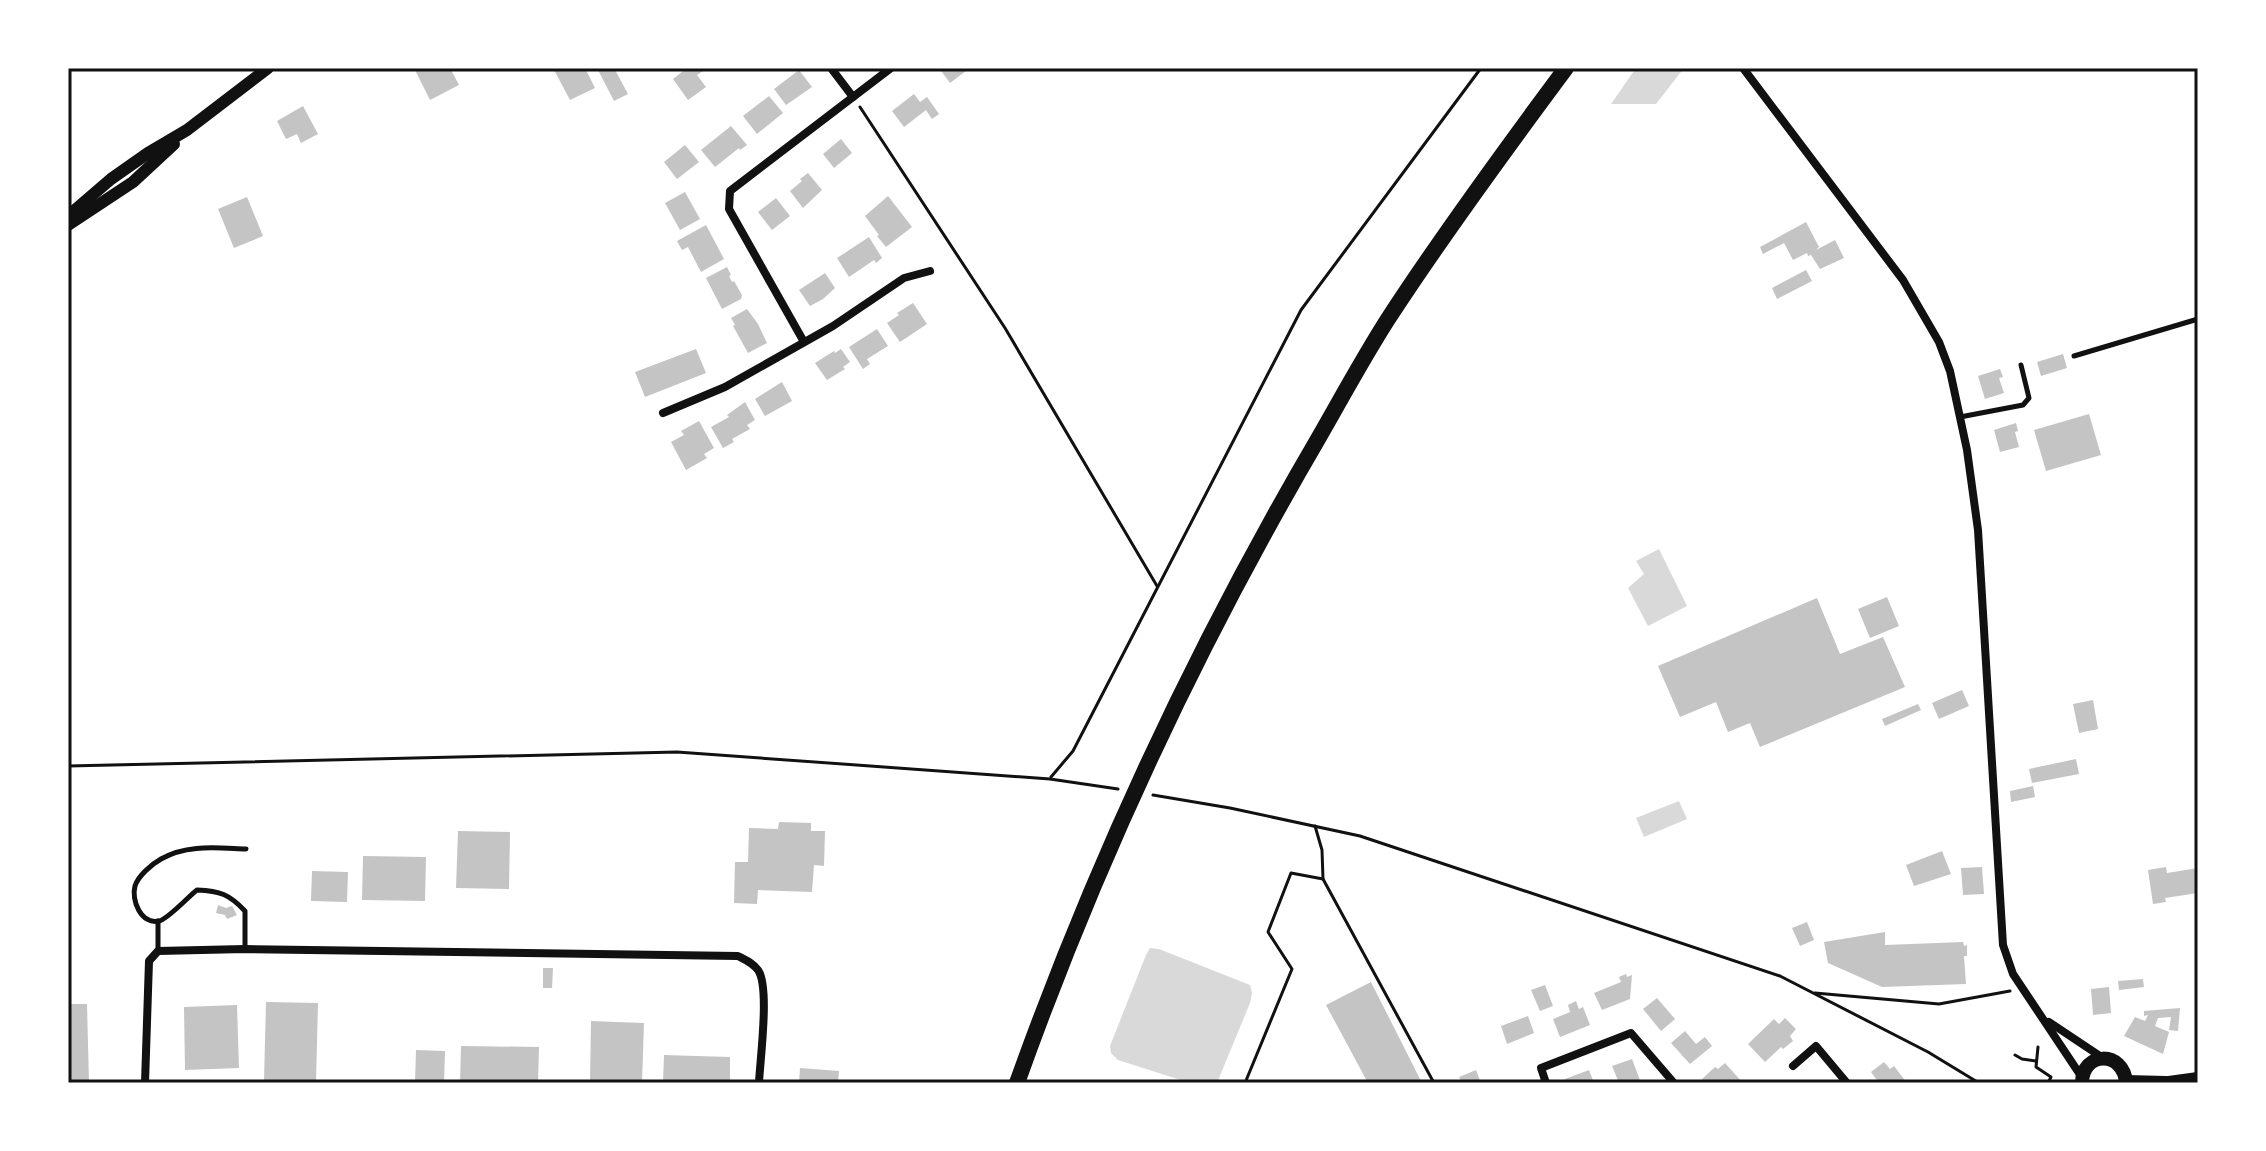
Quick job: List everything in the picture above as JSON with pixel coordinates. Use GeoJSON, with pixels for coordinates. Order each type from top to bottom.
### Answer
{"type":"FeatureCollection","features":[{"type":"Feature","properties":{"kind":"main road"},"geometry":{"type":"LineString","coordinates":[[1017,1083],[1126,793],[1140,779],[1224,609],[1387,321],[1488,173],[1566,68]]}},
{"type":"Feature","properties":{"kind":"main road"},"geometry":{"type":"LineString","coordinates":[[2082,1080],[2089,1064],[2103,1058],[2122,1068],[2126,1082],[2167,1083],[2198,1079]]}},
{"type":"Feature","properties":{"kind":"street"},"geometry":{"type":"LineString","coordinates":[[68,225],[133,182],[187,130],[268,68]]}},
{"type":"Feature","properties":{"kind":"street"},"geometry":{"type":"LineString","coordinates":[[831,68],[853,97]]}},
{"type":"Feature","properties":{"kind":"street"},"geometry":{"type":"LineString","coordinates":[[804,342],[729,209],[730,191],[891,68]]}},
{"type":"Feature","properties":{"kind":"street"},"geometry":{"type":"LineString","coordinates":[[1743,68],[1903,280],[1939,342],[1950,371],[1977,517],[2003,945],[2021,988],[2045,1019],[2082,1080]]}},
{"type":"Feature","properties":{"kind":"street"},"geometry":{"type":"LineString","coordinates":[[68,216],[111,179],[187,130]]}},
{"type":"Feature","properties":{"kind":"street"},"geometry":{"type":"LineString","coordinates":[[663,413],[725,387],[833,326],[904,278],[930,271]]}},
{"type":"Feature","properties":{"kind":"street"},"geometry":{"type":"LineString","coordinates":[[145,1083],[149,961],[158,951],[245,949],[738,956],[751,962],[761,973],[764,1004],[759,1083]]}},
{"type":"Feature","properties":{"kind":"street"},"geometry":{"type":"LineString","coordinates":[[2045,1019],[2103,1058]]}},
{"type":"Feature","properties":{"kind":"street"},"geometry":{"type":"LineString","coordinates":[[1546,1083],[1541,1068],[1631,1033],[1674,1083]]}},
{"type":"Feature","properties":{"kind":"street"},"geometry":{"type":"LineString","coordinates":[[1793,1066],[1816,1046],[1847,1083]]}},
{"type":"Feature","properties":{"kind":"lane"},"geometry":{"type":"LineString","coordinates":[[2074,356],[2198,319]]}},
{"type":"Feature","properties":{"kind":"lane"},"geometry":{"type":"LineString","coordinates":[[1960,417],[2023,405],[2029,398],[2021,365]]}},
{"type":"Feature","properties":{"kind":"lane"},"geometry":{"type":"LineString","coordinates":[[245,949],[245,911],[233,897],[215,891],[197,890],[162,921],[158,921],[145,918],[135,905],[135,887],[140,877],[160,859],[197,847],[246,849]]}},
{"type":"Feature","properties":{"kind":"lane"},"geometry":{"type":"LineString","coordinates":[[158,921],[158,951]]}},
{"type":"Feature","properties":{"kind":"path"},"geometry":{"type":"LineString","coordinates":[[1050,779],[1073,751],[1301,310],[1481,68]]}},
{"type":"Feature","properties":{"kind":"path"},"geometry":{"type":"LineString","coordinates":[[853,97],[1005,328],[1158,587]]}},
{"type":"Feature","properties":{"kind":"path"},"geometry":{"type":"LineString","coordinates":[[68,766],[677,752],[1050,779],[1126,793]]}},
{"type":"Feature","properties":{"kind":"path"},"geometry":{"type":"LineString","coordinates":[[1150,795],[1230,808],[1372,839],[1765,971],[1928,1052],[1979,1083]]}},
{"type":"Feature","properties":{"kind":"path"},"geometry":{"type":"LineString","coordinates":[[1315,826],[1322,850],[1323,879],[1434,1083]]}},
{"type":"Feature","properties":{"kind":"path"},"geometry":{"type":"LineString","coordinates":[[1245,1083],[1292,969],[1268,932],[1291,873],[1323,879]]}},
{"type":"Feature","properties":{"kind":"path"},"geometry":{"type":"LineString","coordinates":[[1814,993],[1939,1004],[2021,988]]}},
{"type":"Feature","properties":{"kind":"path"},"geometry":{"type":"LineString","coordinates":[[2038,1047],[2036,1067],[2051,1077],[2048,1083]]}},
{"type":"Feature","properties":{"kind":"path"},"geometry":{"type":"LineString","coordinates":[[2015,1055],[2036,1061]]}},
{"type":"Feature","properties":{"kind":"shaded area"},"geometry":{"type":"Polygon","coordinates":[[[1636,68],[1684,68],[1656,104],[1611,104],[1636,68]]]}},
{"type":"Feature","properties":{"kind":"shaded area"},"geometry":{"type":"Polygon","coordinates":[[[1659,549],[1687,606],[1648,626],[1628,588],[1644,574],[1636,561],[1659,549]]]}},
{"type":"Feature","properties":{"kind":"shaded area"},"geometry":{"type":"Polygon","coordinates":[[[1679,801],[1687,819],[1644,837],[1636,818],[1679,801]]]}},
{"type":"Feature","properties":{"kind":"shaded area"},"geometry":{"type":"Polygon","coordinates":[[[1150,948],[1250,985],[1250,1003],[1217,1083],[1190,1083],[1118,1060],[1111,1053],[1110,1046],[1150,948]]]}},
{"type":"Feature","properties":{"kind":"building"},"geometry":{"type":"Polygon","coordinates":[[[414,68],[450,68],[459,85],[430,100],[414,68]]]}},
{"type":"Feature","properties":{"kind":"building"},"geometry":{"type":"Polygon","coordinates":[[[553,68],[585,68],[595,88],[570,100],[553,68]]]}},
{"type":"Feature","properties":{"kind":"building"},"geometry":{"type":"Polygon","coordinates":[[[597,68],[614,68],[628,94],[614,101],[597,68]]]}},
{"type":"Feature","properties":{"kind":"building"},"geometry":{"type":"Polygon","coordinates":[[[687,68],[701,68],[703,71],[697,75],[706,87],[688,100],[673,79],[687,68]]]}},
{"type":"Feature","properties":{"kind":"building"},"geometry":{"type":"Polygon","coordinates":[[[939,68],[970,68],[950,83],[939,68]]]}},
{"type":"Feature","properties":{"kind":"building"},"geometry":{"type":"Polygon","coordinates":[[[799,70],[812,87],[786,105],[774,89],[799,70]]]}},
{"type":"Feature","properties":{"kind":"building"},"geometry":{"type":"Polygon","coordinates":[[[914,94],[920,102],[927,97],[939,114],[932,119],[926,110],[904,127],[892,111],[914,94]]]}},
{"type":"Feature","properties":{"kind":"building"},"geometry":{"type":"Polygon","coordinates":[[[769,96],[783,113],[757,134],[743,116],[769,96]]]}},
{"type":"Feature","properties":{"kind":"building"},"geometry":{"type":"Polygon","coordinates":[[[303,106],[318,134],[301,143],[297,134],[286,139],[277,121],[303,106]]]}},
{"type":"Feature","properties":{"kind":"building"},"geometry":{"type":"Polygon","coordinates":[[[731,126],[747,145],[715,167],[701,150],[731,126]]]}},
{"type":"Feature","properties":{"kind":"building"},"geometry":{"type":"Polygon","coordinates":[[[841,139],[852,153],[834,168],[823,154],[841,139]]]}},
{"type":"Feature","properties":{"kind":"building"},"geometry":{"type":"Polygon","coordinates":[[[685,145],[699,162],[677,179],[664,162],[685,145]]]}},
{"type":"Feature","properties":{"kind":"building"},"geometry":{"type":"Polygon","coordinates":[[[808,173],[822,190],[803,208],[790,191],[808,173]]]}},
{"type":"Feature","properties":{"kind":"building"},"geometry":{"type":"Polygon","coordinates":[[[685,192],[700,219],[680,230],[665,203],[685,192]]]}},
{"type":"Feature","properties":{"kind":"building"},"geometry":{"type":"Polygon","coordinates":[[[888,196],[912,227],[886,247],[865,216],[888,196]]]}},
{"type":"Feature","properties":{"kind":"building"},"geometry":{"type":"Polygon","coordinates":[[[247,197],[263,236],[234,248],[218,209],[247,197]]]}},
{"type":"Feature","properties":{"kind":"building"},"geometry":{"type":"Polygon","coordinates":[[[776,198],[790,216],[772,230],[758,212],[776,198]]]}},
{"type":"Feature","properties":{"kind":"building"},"geometry":{"type":"Polygon","coordinates":[[[1806,222],[1819,247],[1816,250],[1835,240],[1844,258],[1820,269],[1807,253],[1793,260],[1784,243],[1763,254],[1760,247],[1806,222]]]}},
{"type":"Feature","properties":{"kind":"building"},"geometry":{"type":"Polygon","coordinates":[[[706,225],[724,259],[701,272],[688,247],[682,250],[677,241],[706,225]]]}},
{"type":"Feature","properties":{"kind":"building"},"geometry":{"type":"Polygon","coordinates":[[[869,237],[882,258],[849,277],[837,258],[869,237]]]}},
{"type":"Feature","properties":{"kind":"building"},"geometry":{"type":"Polygon","coordinates":[[[727,267],[732,282],[742,295],[741,299],[722,309],[706,278],[727,267]]]}},
{"type":"Feature","properties":{"kind":"building"},"geometry":{"type":"Polygon","coordinates":[[[1806,270],[1812,281],[1777,299],[1772,288],[1806,270]]]}},
{"type":"Feature","properties":{"kind":"building"},"geometry":{"type":"Polygon","coordinates":[[[825,273],[835,288],[810,306],[799,290],[825,273]]]}},
{"type":"Feature","properties":{"kind":"building"},"geometry":{"type":"Polygon","coordinates":[[[913,303],[927,324],[900,342],[887,323],[913,303]]]}},
{"type":"Feature","properties":{"kind":"building"},"geometry":{"type":"Polygon","coordinates":[[[747,309],[767,343],[748,353],[731,318],[747,309]]]}},
{"type":"Feature","properties":{"kind":"building"},"geometry":{"type":"Polygon","coordinates":[[[877,329],[888,346],[867,359],[870,364],[863,369],[849,347],[877,329]]]}},
{"type":"Feature","properties":{"kind":"building"},"geometry":{"type":"Polygon","coordinates":[[[696,349],[706,373],[645,397],[635,372],[696,349]]]}},
{"type":"Feature","properties":{"kind":"building"},"geometry":{"type":"Polygon","coordinates":[[[841,349],[850,362],[843,367],[845,369],[827,380],[815,363],[841,349]]]}},
{"type":"Feature","properties":{"kind":"building"},"geometry":{"type":"Polygon","coordinates":[[[2063,354],[2067,368],[2041,376],[2037,362],[2063,354]]]}},
{"type":"Feature","properties":{"kind":"building"},"geometry":{"type":"Polygon","coordinates":[[[2000,369],[2003,377],[1999,378],[2004,393],[1985,399],[1978,376],[2000,369]]]}},
{"type":"Feature","properties":{"kind":"building"},"geometry":{"type":"Polygon","coordinates":[[[782,382],[792,401],[765,416],[755,399],[782,382]]]}},
{"type":"Feature","properties":{"kind":"building"},"geometry":{"type":"Polygon","coordinates":[[[745,402],[755,420],[747,425],[750,429],[723,448],[711,427],[729,417],[727,415],[745,402]]]}},
{"type":"Feature","properties":{"kind":"building"},"geometry":{"type":"Polygon","coordinates":[[[2089,414],[2101,455],[2046,471],[2034,430],[2089,414]]]}},
{"type":"Feature","properties":{"kind":"building"},"geometry":{"type":"Polygon","coordinates":[[[699,421],[714,448],[704,454],[707,458],[686,470],[671,442],[684,435],[681,431],[699,421]]]}},
{"type":"Feature","properties":{"kind":"building"},"geometry":{"type":"Polygon","coordinates":[[[2016,423],[2019,447],[2000,452],[1994,430],[2016,423]]]}},
{"type":"Feature","properties":{"kind":"building"},"geometry":{"type":"Polygon","coordinates":[[[1887,597],[1899,626],[1870,638],[1858,609],[1887,597]]]}},
{"type":"Feature","properties":{"kind":"building"},"geometry":{"type":"Polygon","coordinates":[[[1817,598],[1840,654],[1883,637],[1905,687],[1760,747],[1750,723],[1728,732],[1716,702],[1680,717],[1658,666],[1817,598]]]}},
{"type":"Feature","properties":{"kind":"building"},"geometry":{"type":"Polygon","coordinates":[[[1962,690],[1969,706],[1939,719],[1932,703],[1962,690]]]}},
{"type":"Feature","properties":{"kind":"building"},"geometry":{"type":"Polygon","coordinates":[[[2093,700],[2098,729],[2079,733],[2073,704],[2093,700]]]}},
{"type":"Feature","properties":{"kind":"building"},"geometry":{"type":"Polygon","coordinates":[[[1918,704],[1921,710],[1885,726],[1882,719],[1918,704]]]}},
{"type":"Feature","properties":{"kind":"building"},"geometry":{"type":"Polygon","coordinates":[[[2076,759],[2079,774],[2032,783],[2029,769],[2076,759]]]}},
{"type":"Feature","properties":{"kind":"building"},"geometry":{"type":"Polygon","coordinates":[[[2033,786],[2035,797],[2011,802],[2010,791],[2033,786]]]}},
{"type":"Feature","properties":{"kind":"building"},"geometry":{"type":"Polygon","coordinates":[[[779,822],[811,823],[811,831],[825,831],[824,866],[814,865],[812,892],[758,890],[757,904],[734,903],[735,862],[748,862],[749,828],[778,829],[779,822]]]}},
{"type":"Feature","properties":{"kind":"building"},"geometry":{"type":"Polygon","coordinates":[[[458,831],[510,832],[509,889],[456,888],[458,831]]]}},
{"type":"Feature","properties":{"kind":"building"},"geometry":{"type":"Polygon","coordinates":[[[1942,851],[1951,874],[1914,886],[1906,865],[1942,851]]]}},
{"type":"Feature","properties":{"kind":"building"},"geometry":{"type":"Polygon","coordinates":[[[363,856],[426,857],[425,901],[362,900],[363,856]]]}},
{"type":"Feature","properties":{"kind":"building"},"geometry":{"type":"Polygon","coordinates":[[[1982,867],[1984,894],[1963,895],[1961,868],[1982,867]]]}},
{"type":"Feature","properties":{"kind":"building"},"geometry":{"type":"Polygon","coordinates":[[[2166,867],[2167,873],[2198,868],[2198,893],[2165,898],[2166,902],[2153,904],[2148,870],[2166,867]]]}},
{"type":"Feature","properties":{"kind":"building"},"geometry":{"type":"Polygon","coordinates":[[[312,871],[348,872],[347,902],[311,901],[312,871]]]}},
{"type":"Feature","properties":{"kind":"building"},"geometry":{"type":"Polygon","coordinates":[[[218,905],[226,908],[232,906],[237,915],[227,919],[225,915],[216,913],[218,905]]]}},
{"type":"Feature","properties":{"kind":"building"},"geometry":{"type":"Polygon","coordinates":[[[1807,922],[1814,940],[1800,946],[1792,928],[1807,922]]]}},
{"type":"Feature","properties":{"kind":"building"},"geometry":{"type":"Polygon","coordinates":[[[1885,932],[1885,945],[1963,942],[1964,946],[1967,945],[1967,956],[1964,956],[1966,984],[1882,987],[1828,963],[1824,942],[1885,932]]]}},
{"type":"Feature","properties":{"kind":"building"},"geometry":{"type":"Polygon","coordinates":[[[543,968],[553,968],[552,988],[543,988],[543,968]]]}},
{"type":"Feature","properties":{"kind":"building"},"geometry":{"type":"Polygon","coordinates":[[[1626,974],[1627,977],[1632,975],[1630,999],[1602,1010],[1594,993],[1621,982],[1619,977],[1626,974]]]}},
{"type":"Feature","properties":{"kind":"building"},"geometry":{"type":"Polygon","coordinates":[[[2143,979],[2144,987],[2119,990],[2118,981],[2143,979]]]}},
{"type":"Feature","properties":{"kind":"building"},"geometry":{"type":"Polygon","coordinates":[[[1371,982],[1422,1083],[1368,1083],[1326,1005],[1371,982]]]}},
{"type":"Feature","properties":{"kind":"building"},"geometry":{"type":"Polygon","coordinates":[[[1545,985],[1553,1006],[1540,1011],[1531,990],[1545,985]]]}},
{"type":"Feature","properties":{"kind":"building"},"geometry":{"type":"Polygon","coordinates":[[[2109,987],[2111,1013],[2093,1015],[2091,989],[2109,987]]]}},
{"type":"Feature","properties":{"kind":"building"},"geometry":{"type":"Polygon","coordinates":[[[1657,998],[1675,1019],[1661,1031],[1643,1009],[1657,998]]]}},
{"type":"Feature","properties":{"kind":"building"},"geometry":{"type":"Polygon","coordinates":[[[1576,1001],[1579,1009],[1583,1007],[1590,1025],[1560,1037],[1553,1019],[1570,1012],[1568,1005],[1576,1001]]]}},
{"type":"Feature","properties":{"kind":"building"},"geometry":{"type":"Polygon","coordinates":[[[266,1002],[318,1003],[316,1082],[264,1081],[266,1002]]]}},
{"type":"Feature","properties":{"kind":"building"},"geometry":{"type":"Polygon","coordinates":[[[68,1004],[87,1004],[89,1083],[68,1083],[68,1004]]]}},
{"type":"Feature","properties":{"kind":"building"},"geometry":{"type":"Polygon","coordinates":[[[237,1005],[239,1068],[185,1070],[184,1007],[237,1005]]]}},
{"type":"Feature","properties":{"kind":"building"},"geometry":{"type":"Polygon","coordinates":[[[2180,1008],[2178,1031],[2169,1030],[2171,1017],[2158,1018],[2155,1026],[2169,1032],[2163,1054],[2124,1036],[2135,1017],[2145,1021],[2148,1015],[2144,1016],[2144,1011],[2180,1008]]]}},
{"type":"Feature","properties":{"kind":"building"},"geometry":{"type":"Polygon","coordinates":[[[1528,1016],[1534,1033],[1507,1044],[1501,1026],[1528,1016]]]}},
{"type":"Feature","properties":{"kind":"building"},"geometry":{"type":"Polygon","coordinates":[[[1785,1018],[1796,1029],[1790,1036],[1793,1041],[1765,1062],[1748,1044],[1774,1019],[1779,1024],[1785,1018]]]}},
{"type":"Feature","properties":{"kind":"building"},"geometry":{"type":"Polygon","coordinates":[[[591,1021],[644,1023],[642,1083],[590,1083],[591,1021]]]}},
{"type":"Feature","properties":{"kind":"building"},"geometry":{"type":"Polygon","coordinates":[[[1685,1031],[1696,1044],[1705,1037],[1712,1046],[1690,1064],[1671,1043],[1685,1031]]]}},
{"type":"Feature","properties":{"kind":"building"},"geometry":{"type":"Polygon","coordinates":[[[461,1046],[539,1047],[538,1083],[460,1083],[461,1046]]]}},
{"type":"Feature","properties":{"kind":"building"},"geometry":{"type":"Polygon","coordinates":[[[416,1050],[445,1051],[444,1083],[415,1083],[416,1050]]]}},
{"type":"Feature","properties":{"kind":"building"},"geometry":{"type":"Polygon","coordinates":[[[664,1055],[730,1057],[730,1083],[663,1083],[664,1055]]]}},
{"type":"Feature","properties":{"kind":"building"},"geometry":{"type":"Polygon","coordinates":[[[1632,1059],[1641,1083],[1619,1083],[1612,1066],[1632,1059]]]}},
{"type":"Feature","properties":{"kind":"building"},"geometry":{"type":"Polygon","coordinates":[[[1884,1062],[1890,1069],[1894,1066],[1907,1083],[1879,1083],[1871,1072],[1884,1062]]]}},
{"type":"Feature","properties":{"kind":"building"},"geometry":{"type":"Polygon","coordinates":[[[1725,1063],[1743,1083],[1705,1083],[1702,1079],[1715,1067],[1718,1069],[1725,1063]]]}},
{"type":"Feature","properties":{"kind":"building"},"geometry":{"type":"Polygon","coordinates":[[[800,1068],[839,1071],[838,1083],[799,1083],[800,1068]]]}},
{"type":"Feature","properties":{"kind":"building"},"geometry":{"type":"Polygon","coordinates":[[[1476,1070],[1481,1083],[1462,1083],[1459,1077],[1476,1070]]]}},
{"type":"Feature","properties":{"kind":"building"},"geometry":{"type":"Polygon","coordinates":[[[1589,1070],[1594,1083],[1567,1083],[1565,1079],[1589,1070]]]}}]}
